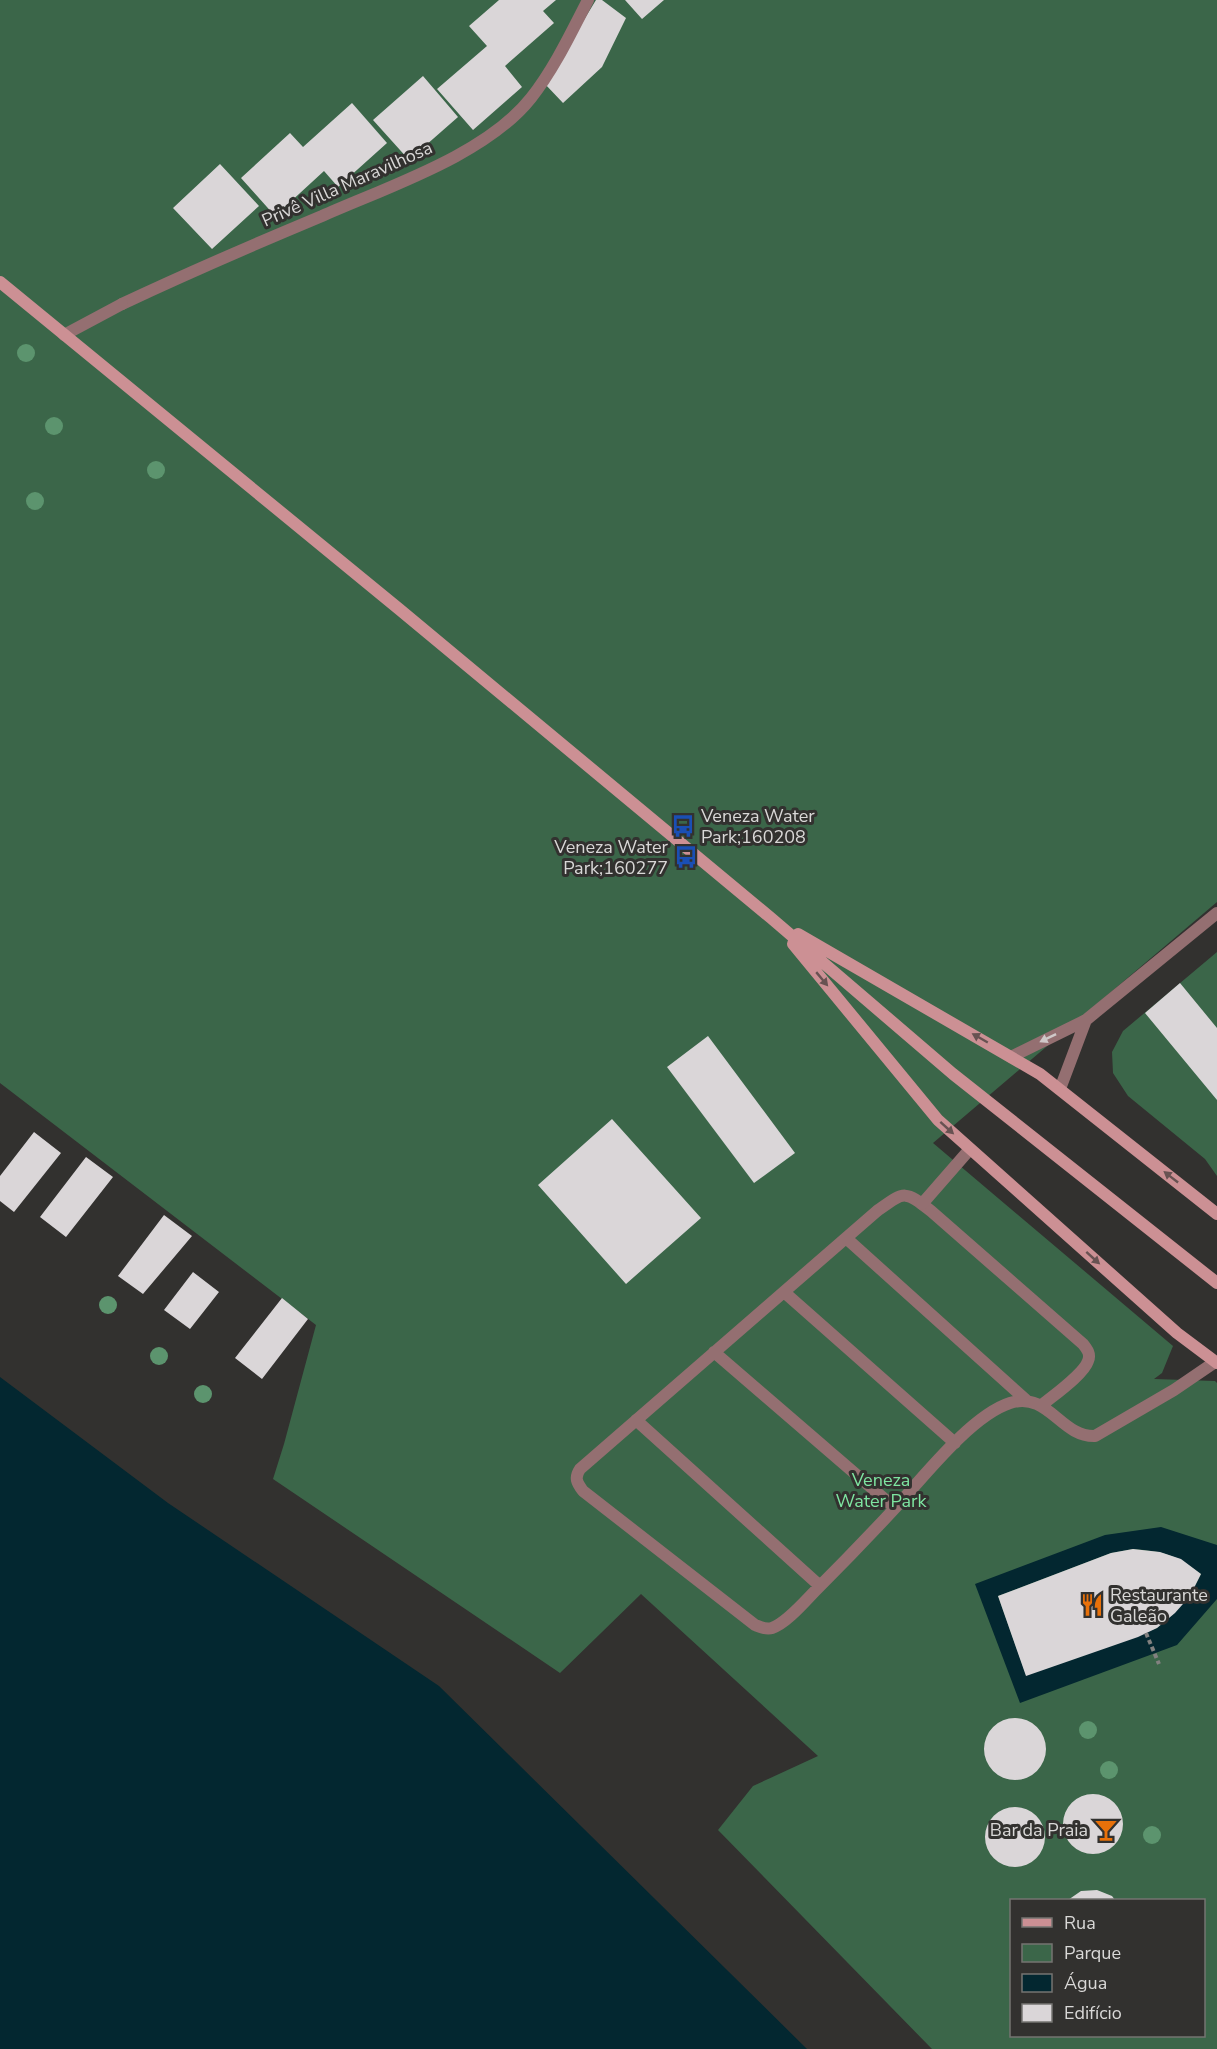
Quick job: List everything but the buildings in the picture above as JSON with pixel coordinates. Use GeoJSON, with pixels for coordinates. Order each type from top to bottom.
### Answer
{"type":"FeatureCollection","features":[{"type":"Feature","properties":{"kind":"main road"},"geometry":{"type":"LineString","coordinates":[[0,282],[390,601],[771,918],[953,1074],[1217,1283]]}},
{"type":"Feature","properties":{"kind":"main road"},"geometry":{"type":"LineString","coordinates":[[771,918],[1040,1074],[1217,1214]]}},
{"type":"Feature","properties":{"kind":"main road"},"geometry":{"type":"LineString","coordinates":[[771,918],[938,1120],[1177,1333],[1216,1362]]}},
{"type":"Feature","properties":{"kind":"street","name":"Privê Villa Maravilhosa"},"geometry":{"type":"LineString","coordinates":[[64,334],[122,304],[399,183],[470,149],[499,129],[530,99],[564,46],[588,0]]}},
{"type":"Feature","properties":{"kind":"street"},"geometry":{"type":"LineString","coordinates":[[1011,1057],[1086,1020],[1217,913]]}},
{"type":"Feature","properties":{"kind":"street"},"geometry":{"type":"LineString","coordinates":[[1060,1089],[1086,1020]]}},
{"type":"Feature","properties":{"kind":"street"},"geometry":{"type":"LineString","coordinates":[[922,1204],[970,1149]]}},
{"type":"Feature","properties":{"kind":"street"},"geometry":{"type":"LineString","coordinates":[[1026,1400],[993,1410],[955,1443],[820,1586],[790,1616],[772,1628],[763,1629],[755,1625],[583,1491],[577,1482],[580,1469],[636,1420],[877,1210],[896,1197],[905,1195],[914,1197],[1083,1344],[1088,1351],[1089,1359],[1084,1368],[1042,1405]]}},
{"type":"Feature","properties":{"kind":"street"},"geometry":{"type":"LineString","coordinates":[[846,1238],[1026,1400],[1042,1405],[1059,1420],[1081,1434],[1095,1436],[1174,1390],[1216,1362]]}},
{"type":"Feature","properties":{"kind":"street"},"geometry":{"type":"LineString","coordinates":[[784,1292],[955,1443]]}},
{"type":"Feature","properties":{"kind":"street"},"geometry":{"type":"LineString","coordinates":[[714,1352],[895,1508]]}},
{"type":"Feature","properties":{"kind":"street"},"geometry":{"type":"LineString","coordinates":[[636,1420],[820,1586]]}},
{"type":"Feature","properties":{"kind":"path"},"geometry":{"type":"LineString","coordinates":[[1146,1633],[1159,1664]]}},
{"type":"Feature","properties":{"kind":"green space","name":"Veneza Water Park"},"geometry":{"type":"Polygon","coordinates":[[[0,0],[1217,0],[1217,902],[933,1143],[1173,1346],[1162,1373],[1154,1379],[1215,1381],[1217,1383],[1217,2049],[932,2049],[718,1830],[753,1786],[818,1756],[641,1594],[560,1673],[273,1479],[316,1325],[0,1083],[0,0]]]}},
{"type":"Feature","properties":{"kind":"green space"},"geometry":{"type":"Polygon","coordinates":[[[1217,952],[1217,1176],[1205,1159],[1128,1096],[1113,1073],[1112,1052],[1123,1031],[1217,952]]]}},
{"type":"Feature","properties":{"kind":"water"},"geometry":{"type":"Polygon","coordinates":[[[0,1377],[168,1503],[439,1686],[807,2049],[0,2049],[0,1377]]]}},
{"type":"Feature","properties":{"kind":"water"},"geometry":{"type":"Polygon","coordinates":[[[1161,1527],[1217,1545],[1217,1599],[1177,1645],[1020,1703],[975,1584],[1105,1535],[1161,1527]],[[1133,1549],[1111,1553],[998,1596],[1026,1675],[1157,1628],[1177,1610],[1201,1574],[1176,1558],[1162,1553],[1133,1549]]]}},
{"type":"Feature","properties":{"kind":"place","name":"Veneza Water Park;160208"},"geometry":{"type":"Point","coordinates":[683,826]}},
{"type":"Feature","properties":{"kind":"place","name":"Veneza Water Park;160277"},"geometry":{"type":"Point","coordinates":[686,857]}},
{"type":"Feature","properties":{"kind":"place","name":"Restaurante Galeão"},"geometry":{"type":"Point","coordinates":[1092,1605]}},
{"type":"Feature","properties":{"kind":"place","name":"Bar da Praia"},"geometry":{"type":"Point","coordinates":[1106,1830]}}]}
